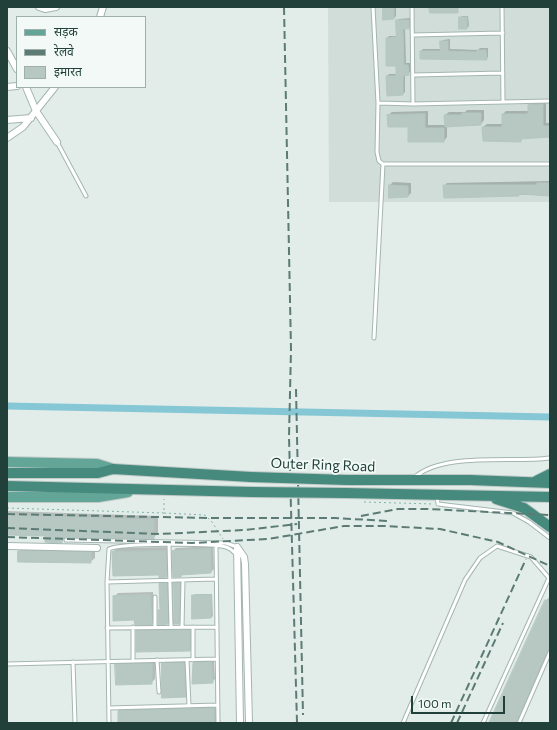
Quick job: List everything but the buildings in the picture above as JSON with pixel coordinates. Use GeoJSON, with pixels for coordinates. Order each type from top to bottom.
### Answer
{"type":"FeatureCollection","features":[{"type":"Feature","properties":{"kind":"highway","name":"Outer Ring Road"},"geometry":{"type":"LineString","coordinates":[[7,473],[98,473],[112,469],[251,478],[409,482],[470,480],[550,483]]}},
{"type":"Feature","properties":{"kind":"highway"},"geometry":{"type":"LineString","coordinates":[[534,482],[550,474]]}},
{"type":"Feature","properties":{"kind":"highway","name":"Outer Ring Road"},"geometry":{"type":"LineString","coordinates":[[7,486],[346,494],[437,500],[483,495],[550,497]]}},
{"type":"Feature","properties":{"kind":"highway"},"geometry":{"type":"LineString","coordinates":[[483,495],[524,508],[550,527]]}},
{"type":"Feature","properties":{"kind":"main road","name":"Outer Ring Road"},"geometry":{"type":"LineString","coordinates":[[7,462],[97,464],[112,469]]}},
{"type":"Feature","properties":{"kind":"main road","name":"Outer Ring Road"},"geometry":{"type":"LineString","coordinates":[[7,497],[98,497],[140,489]]}},
{"type":"Feature","properties":{"kind":"street"},"geometry":{"type":"LineString","coordinates":[[39,7],[45,9],[56,7]]}},
{"type":"Feature","properties":{"kind":"street"},"geometry":{"type":"LineString","coordinates":[[7,51],[16,67]]}},
{"type":"Feature","properties":{"kind":"street"},"geometry":{"type":"LineString","coordinates":[[26,88],[36,111],[57,142]]}},
{"type":"Feature","properties":{"kind":"street"},"geometry":{"type":"LineString","coordinates":[[7,138],[20,130],[54,88]]}},
{"type":"Feature","properties":{"kind":"street"},"geometry":{"type":"LineString","coordinates":[[7,120],[31,118]]}},
{"type":"Feature","properties":{"kind":"street"},"geometry":{"type":"LineString","coordinates":[[7,546],[97,548]]}},
{"type":"Feature","properties":{"kind":"street"},"geometry":{"type":"LineString","coordinates":[[237,547],[240,723]]}},
{"type":"Feature","properties":{"kind":"street"},"geometry":{"type":"LineString","coordinates":[[237,547],[244,557],[249,723]]}},
{"type":"Feature","properties":{"kind":"lane"},"geometry":{"type":"LineString","coordinates":[[373,7],[378,103],[378,157],[383,164],[374,338]]}},
{"type":"Feature","properties":{"kind":"lane"},"geometry":{"type":"LineString","coordinates":[[412,7],[414,75],[413,104]]}},
{"type":"Feature","properties":{"kind":"lane"},"geometry":{"type":"LineString","coordinates":[[502,7],[503,102]]}},
{"type":"Feature","properties":{"kind":"lane"},"geometry":{"type":"LineString","coordinates":[[413,35],[503,33]]}},
{"type":"Feature","properties":{"kind":"lane"},"geometry":{"type":"LineString","coordinates":[[414,75],[503,73]]}},
{"type":"Feature","properties":{"kind":"lane"},"geometry":{"type":"LineString","coordinates":[[378,103],[413,104],[550,101]]}},
{"type":"Feature","properties":{"kind":"lane"},"geometry":{"type":"LineString","coordinates":[[57,142],[86,196]]}},
{"type":"Feature","properties":{"kind":"lane"},"geometry":{"type":"LineString","coordinates":[[383,164],[550,164]]}},
{"type":"Feature","properties":{"kind":"lane"},"geometry":{"type":"LineString","coordinates":[[409,482],[428,468],[446,462],[550,458]]}},
{"type":"Feature","properties":{"kind":"lane"},"geometry":{"type":"LineString","coordinates":[[437,500],[513,513],[530,522],[550,538]]}},
{"type":"Feature","properties":{"kind":"lane"},"geometry":{"type":"LineString","coordinates":[[66,540],[226,543],[237,547]]}},
{"type":"Feature","properties":{"kind":"lane"},"geometry":{"type":"LineString","coordinates":[[169,545],[170,627]]}},
{"type":"Feature","properties":{"kind":"lane"},"geometry":{"type":"LineString","coordinates":[[109,723],[107,628],[108,551],[112,548],[169,545],[216,545],[228,547],[236,554],[244,557]]}},
{"type":"Feature","properties":{"kind":"lane"},"geometry":{"type":"LineString","coordinates":[[216,545],[218,723]]}},
{"type":"Feature","properties":{"kind":"lane"},"geometry":{"type":"LineString","coordinates":[[403,723],[465,580],[480,558],[497,546],[531,557],[549,578],[482,723]]}},
{"type":"Feature","properties":{"kind":"lane"},"geometry":{"type":"LineString","coordinates":[[107,582],[216,579]]}},
{"type":"Feature","properties":{"kind":"lane"},"geometry":{"type":"LineString","coordinates":[[182,627],[183,580]]}},
{"type":"Feature","properties":{"kind":"lane"},"geometry":{"type":"LineString","coordinates":[[154,597],[155,627]]}},
{"type":"Feature","properties":{"kind":"lane"},"geometry":{"type":"LineString","coordinates":[[107,628],[217,626]]}},
{"type":"Feature","properties":{"kind":"lane"},"geometry":{"type":"LineString","coordinates":[[133,627],[133,661]]}},
{"type":"Feature","properties":{"kind":"lane"},"geometry":{"type":"LineString","coordinates":[[193,627],[193,660]]}},
{"type":"Feature","properties":{"kind":"lane"},"geometry":{"type":"LineString","coordinates":[[519,723],[550,652]]}},
{"type":"Feature","properties":{"kind":"lane"},"geometry":{"type":"LineString","coordinates":[[7,664],[218,659]]}},
{"type":"Feature","properties":{"kind":"lane"},"geometry":{"type":"LineString","coordinates":[[158,660],[159,692]]}},
{"type":"Feature","properties":{"kind":"lane"},"geometry":{"type":"LineString","coordinates":[[187,660],[189,706]]}},
{"type":"Feature","properties":{"kind":"lane"},"geometry":{"type":"LineString","coordinates":[[73,662],[75,723]]}},
{"type":"Feature","properties":{"kind":"lane"},"geometry":{"type":"LineString","coordinates":[[109,708],[218,705]]}},
{"type":"Feature","properties":{"kind":"path"},"geometry":{"type":"LineString","coordinates":[[164,496],[164,513]]}},
{"type":"Feature","properties":{"kind":"path"},"geometry":{"type":"LineString","coordinates":[[360,502],[437,500]]}},
{"type":"Feature","properties":{"kind":"path"},"geometry":{"type":"LineString","coordinates":[[7,508],[205,515],[212,522],[226,543]]}},
{"type":"Feature","properties":{"kind":"shaded area"},"geometry":{"type":"Polygon","coordinates":[[[328,7],[550,7],[550,202],[329,202],[328,7]]]}},
{"type":"Feature","properties":{"kind":"waterway"},"geometry":{"type":"LineString","coordinates":[[7,406],[550,417]]}},
{"type":"Feature","properties":{"kind":"railway"},"geometry":{"type":"LineString","coordinates":[[284,7],[291,349],[289,437],[297,723]]}},
{"type":"Feature","properties":{"kind":"railway"},"geometry":{"type":"LineString","coordinates":[[296,389],[303,715]]}},
{"type":"Feature","properties":{"kind":"railway"},"geometry":{"type":"LineString","coordinates":[[361,516],[398,509],[550,515]]}},
{"type":"Feature","properties":{"kind":"railway"},"geometry":{"type":"LineString","coordinates":[[7,514],[207,518],[335,518],[387,521]]}},
{"type":"Feature","properties":{"kind":"railway"},"geometry":{"type":"LineString","coordinates":[[7,528],[159,534],[245,530],[297,524]]}},
{"type":"Feature","properties":{"kind":"railway"},"geometry":{"type":"LineString","coordinates":[[7,537],[192,543],[268,539],[344,526],[384,526],[440,529],[498,542],[550,566]]}},
{"type":"Feature","properties":{"kind":"railway"},"geometry":{"type":"LineString","coordinates":[[451,723],[526,559]]}},
{"type":"Feature","properties":{"kind":"railway"},"geometry":{"type":"LineString","coordinates":[[457,723],[503,623]]}}]}
